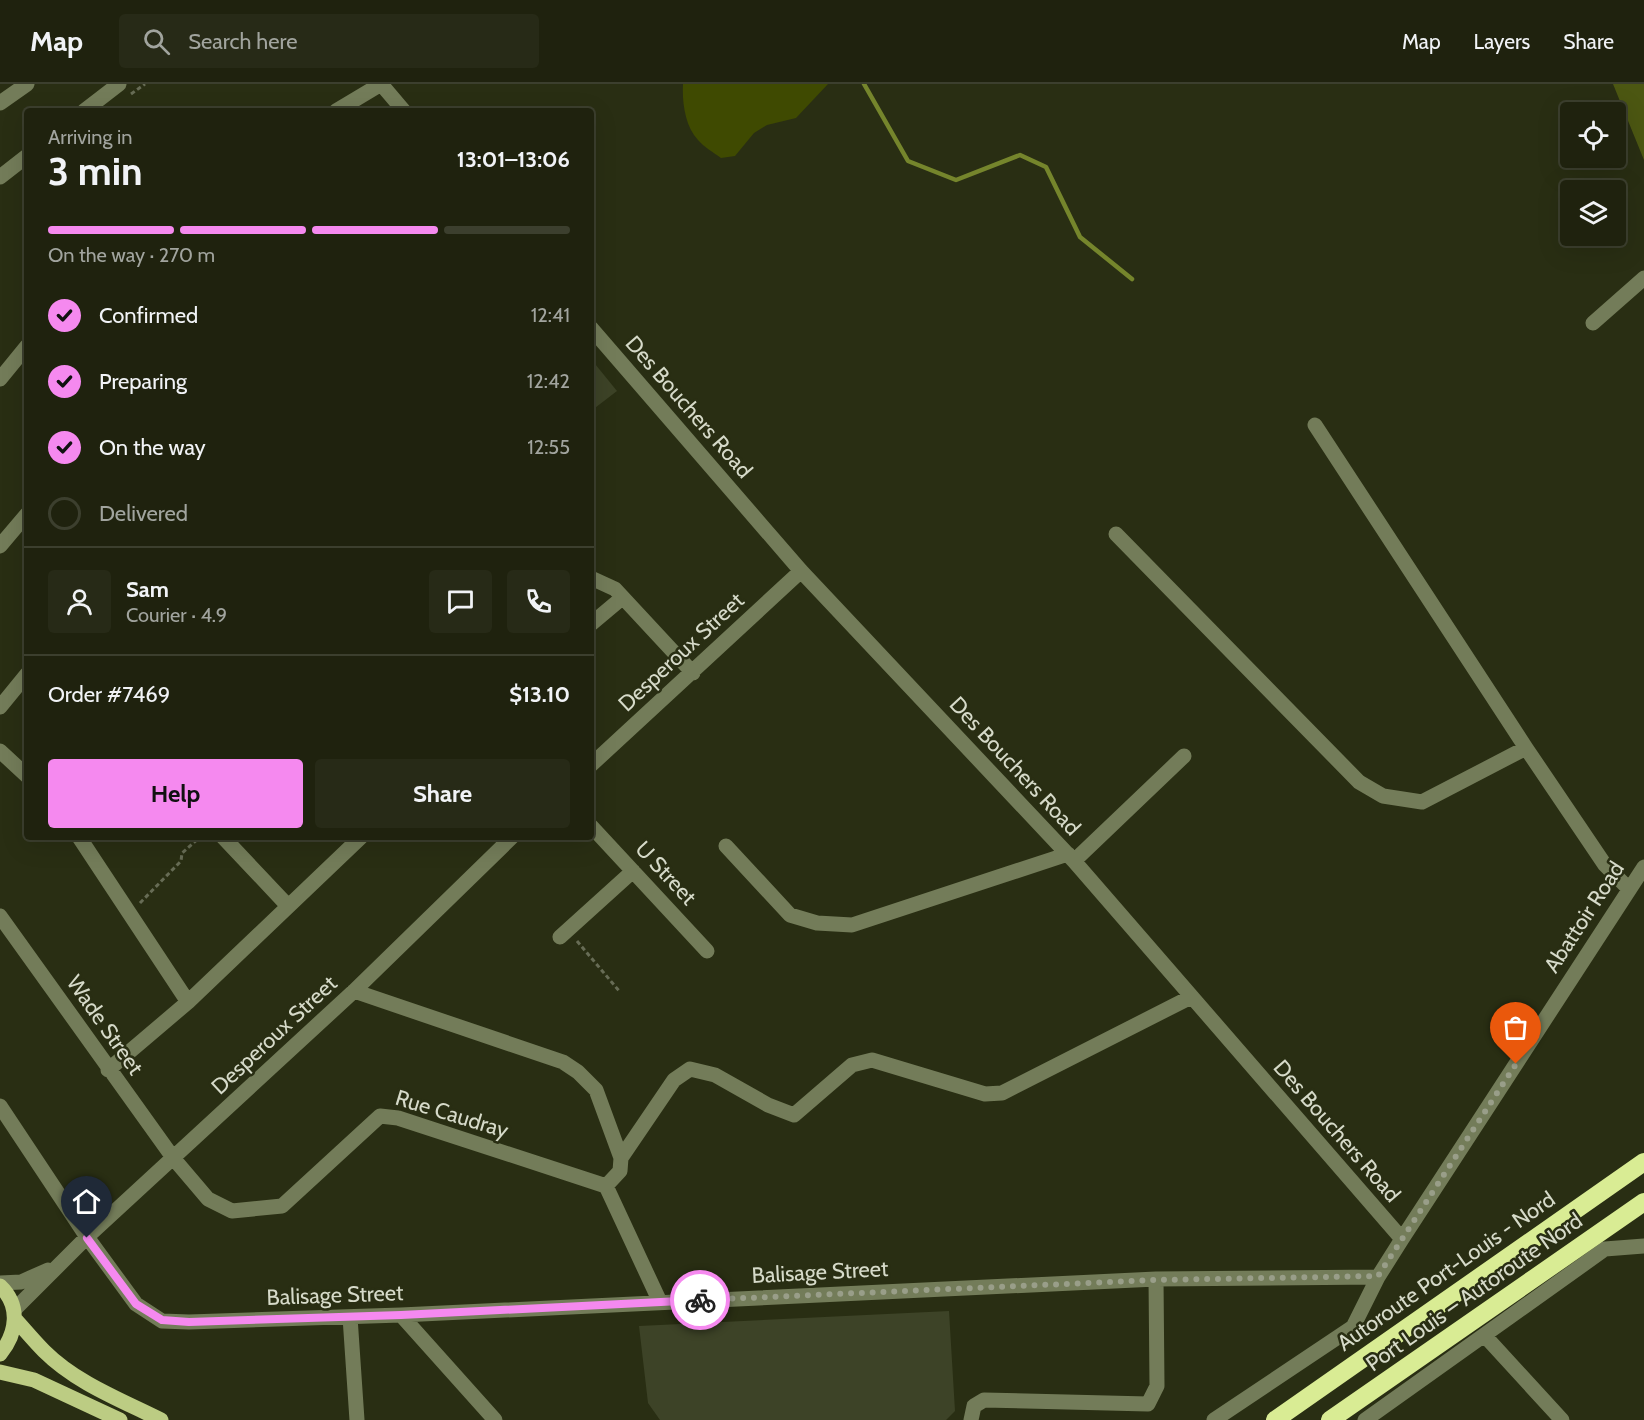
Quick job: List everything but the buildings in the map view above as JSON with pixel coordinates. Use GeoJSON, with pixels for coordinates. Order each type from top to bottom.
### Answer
{"type":"FeatureCollection","features":[{"type":"Feature","properties":{"kind":"highway","name":"Autoroute Port-Louis - Nord"},"geometry":{"type":"LineString","coordinates":[[1275,1420],[1644,1162]]}},
{"type":"Feature","properties":{"kind":"highway","name":"Port Louis – Autoroute Nord"},"geometry":{"type":"LineString","coordinates":[[1330,1420],[1644,1202]]}},
{"type":"Feature","properties":{"kind":"main road"},"geometry":{"type":"LineString","coordinates":[[0,1285],[11,1300],[15,1315],[44,1351],[67,1370],[91,1385],[161,1420]]}},
{"type":"Feature","properties":{"kind":"main road"},"geometry":{"type":"LineString","coordinates":[[0,1354],[9,1343],[15,1315]]}},
{"type":"Feature","properties":{"kind":"main road"},"geometry":{"type":"LineString","coordinates":[[0,1372],[34,1380],[120,1420]]}},
{"type":"Feature","properties":{"kind":"street"},"geometry":{"type":"LineString","coordinates":[[0,103],[27,84]]}},
{"type":"Feature","properties":{"kind":"street"},"geometry":{"type":"LineString","coordinates":[[88,108],[118,84]]}},
{"type":"Feature","properties":{"kind":"street"},"geometry":{"type":"LineString","coordinates":[[341,108],[381,84],[401,108]]}},
{"type":"Feature","properties":{"kind":"street"},"geometry":{"type":"LineString","coordinates":[[0,177],[24,158]]}},
{"type":"Feature","properties":{"kind":"street"},"geometry":{"type":"LineString","coordinates":[[1593,322],[1644,278]]}},
{"type":"Feature","properties":{"kind":"street","name":"Des Bouchers Road"},"geometry":{"type":"LineString","coordinates":[[594,331],[801,571],[1071,857],[1402,1239]]}},
{"type":"Feature","properties":{"kind":"street"},"geometry":{"type":"LineString","coordinates":[[0,378],[24,350]]}},
{"type":"Feature","properties":{"kind":"street"},"geometry":{"type":"LineString","coordinates":[[1315,425],[1605,865],[1629,889]]}},
{"type":"Feature","properties":{"kind":"street"},"geometry":{"type":"LineString","coordinates":[[0,546],[24,518]]}},
{"type":"Feature","properties":{"kind":"street"},"geometry":{"type":"LineString","coordinates":[[1116,534],[1359,782],[1383,796],[1422,802],[1526,748]]}},
{"type":"Feature","properties":{"kind":"street","name":"Desperoux Street"},"geometry":{"type":"LineString","coordinates":[[594,762],[801,571]]}},
{"type":"Feature","properties":{"kind":"street"},"geometry":{"type":"LineString","coordinates":[[594,579],[615,589],[693,673]]}},
{"type":"Feature","properties":{"kind":"street"},"geometry":{"type":"LineString","coordinates":[[594,621],[622,598]]}},
{"type":"Feature","properties":{"kind":"street"},"geometry":{"type":"LineString","coordinates":[[0,708],[24,678]]}},
{"type":"Feature","properties":{"kind":"street"},"geometry":{"type":"LineString","coordinates":[[0,750],[24,773]]}},
{"type":"Feature","properties":{"kind":"street"},"geometry":{"type":"LineString","coordinates":[[726,846],[790,915],[817,923],[852,925],[1071,857],[1184,756]]}},
{"type":"Feature","properties":{"kind":"street","name":"U Street"},"geometry":{"type":"LineString","coordinates":[[594,829],[707,951]]}},
{"type":"Feature","properties":{"kind":"street"},"geometry":{"type":"LineString","coordinates":[[81,840],[188,1002]]}},
{"type":"Feature","properties":{"kind":"street"},"geometry":{"type":"LineString","coordinates":[[227,840],[288,906]]}},
{"type":"Feature","properties":{"kind":"street"},"geometry":{"type":"LineString","coordinates":[[108,1070],[188,1002],[358,840]]}},
{"type":"Feature","properties":{"kind":"street","name":"Desperoux Street"},"geometry":{"type":"LineString","coordinates":[[15,1315],[87,1238],[354,991],[507,840]]}},
{"type":"Feature","properties":{"kind":"street","name":"Abattoir Road"},"geometry":{"type":"LineString","coordinates":[[1214,1420],[1353,1327],[1378,1276],[1644,867]]}},
{"type":"Feature","properties":{"kind":"street"},"geometry":{"type":"LineString","coordinates":[[564,934],[633,871]]}},
{"type":"Feature","properties":{"kind":"street","name":"Wade Street"},"geometry":{"type":"LineString","coordinates":[[0,916],[108,1070],[174,1159]]}},
{"type":"Feature","properties":{"kind":"street"},"geometry":{"type":"LineString","coordinates":[[354,991],[563,1062],[578,1072],[596,1090],[621,1158],[620,1171],[606,1186],[660,1302]]}},
{"type":"Feature","properties":{"kind":"street"},"geometry":{"type":"LineString","coordinates":[[621,1158],[674,1080],[690,1069],[715,1075],[768,1105],[794,1115],[852,1065],[872,1060],[986,1094],[1002,1093],[1191,997]]}},
{"type":"Feature","properties":{"kind":"street","name":"Balisage Street"},"geometry":{"type":"LineString","coordinates":[[0,1106],[87,1238],[136,1304],[162,1320],[189,1322],[401,1315],[1156,1280],[1378,1276]]}},
{"type":"Feature","properties":{"kind":"street","name":"Rue Caudray"},"geometry":{"type":"LineString","coordinates":[[174,1159],[208,1199],[232,1211],[282,1206],[380,1116],[398,1118],[606,1186]]}},
{"type":"Feature","properties":{"kind":"street"},"geometry":{"type":"LineString","coordinates":[[1365,1420],[1605,1249],[1644,1246]]}},
{"type":"Feature","properties":{"kind":"street"},"geometry":{"type":"LineString","coordinates":[[0,1285],[21,1282],[63,1262]]}},
{"type":"Feature","properties":{"kind":"street"},"geometry":{"type":"LineString","coordinates":[[970,1420],[974,1406],[984,1400],[1148,1404],[1157,1386],[1156,1280]]}},
{"type":"Feature","properties":{"kind":"street"},"geometry":{"type":"LineString","coordinates":[[401,1315],[495,1420]]}},
{"type":"Feature","properties":{"kind":"street"},"geometry":{"type":"LineString","coordinates":[[350,1317],[357,1420]]}},
{"type":"Feature","properties":{"kind":"street"},"geometry":{"type":"LineString","coordinates":[[1485,1336],[1562,1420]]}},
{"type":"Feature","properties":{"kind":"path"},"geometry":{"type":"LineString","coordinates":[[130,914],[181,861],[182,853],[197,840]]}},
{"type":"Feature","properties":{"kind":"path"},"geometry":{"type":"LineString","coordinates":[[564,934],[620,992]]}},
{"type":"Feature","properties":{"kind":"green space"},"geometry":{"type":"Polygon","coordinates":[[[683,84],[828,84],[796,118],[767,125],[754,133],[735,156],[721,158],[700,143],[690,128],[684,106],[683,84]]]}},
{"type":"Feature","properties":{"kind":"green space"},"geometry":{"type":"Polygon","coordinates":[[[1613,84],[1644,84],[1644,160],[1626,116],[1626,102],[1620,102],[1613,84]]]}},
{"type":"Feature","properties":{"kind":"waterway"},"geometry":{"type":"LineString","coordinates":[[864,84],[908,161],[956,180],[1020,155],[1046,167],[1080,237],[1132,279]]}},
{"type":"Feature","properties":{"kind":"way so far"},"geometry":{"type":"LineString","coordinates":[[700,1300],[1156,1280],[1378,1276],[1516,1064]]}},
{"type":"Feature","properties":{"kind":"route"},"geometry":{"type":"LineString","coordinates":[[87,1238],[136,1304],[162,1320],[189,1322],[401,1315],[700,1300]]}}]}
